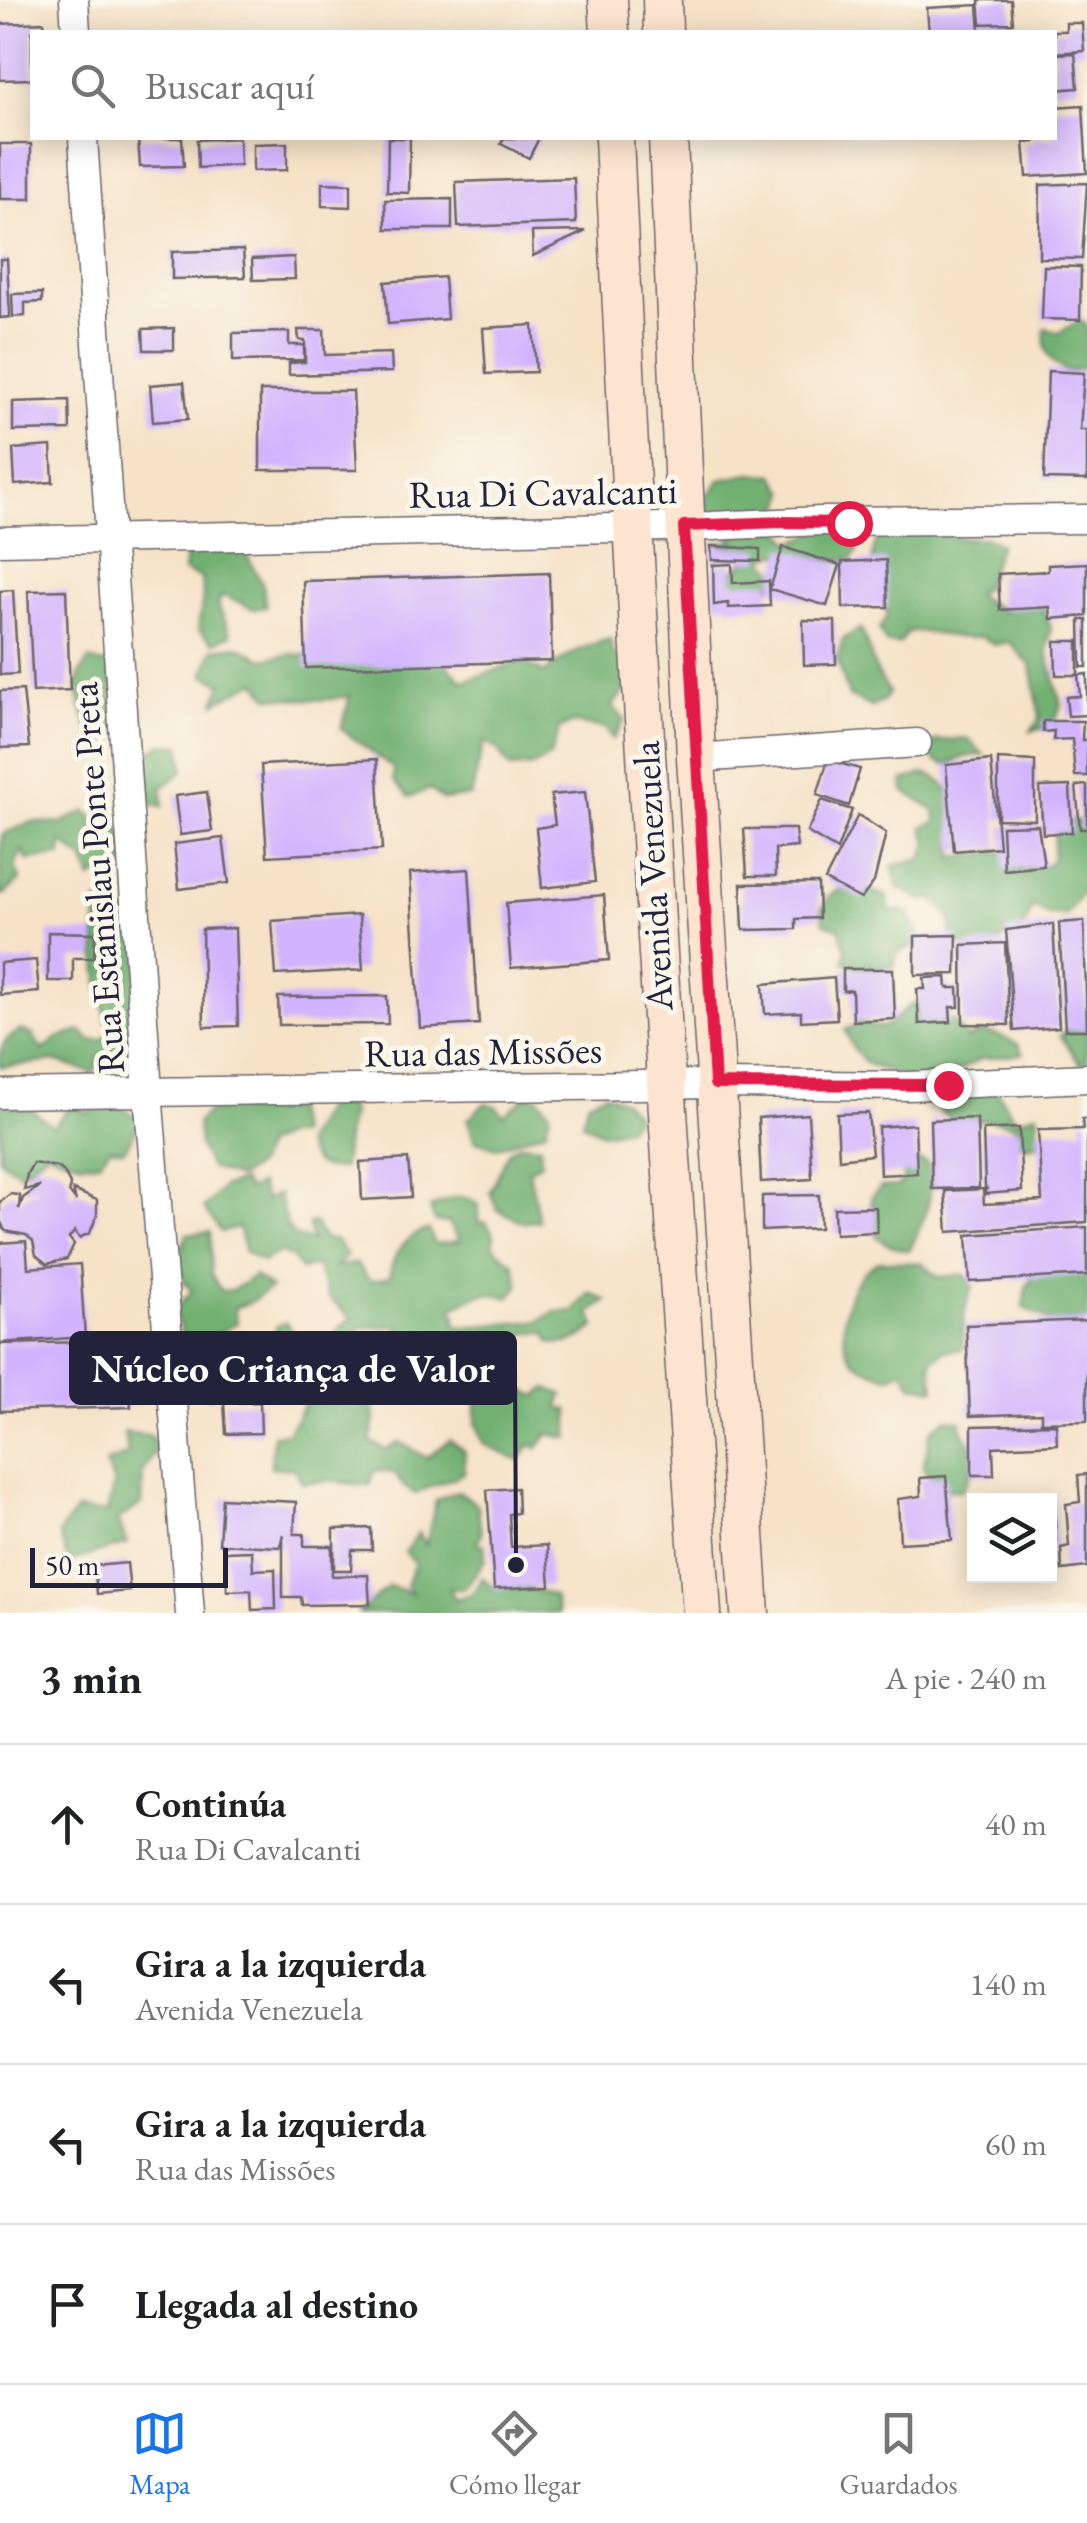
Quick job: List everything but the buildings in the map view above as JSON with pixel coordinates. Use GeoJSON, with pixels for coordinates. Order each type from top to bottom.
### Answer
{"type":"FeatureCollection","features":[{"type":"Feature","properties":{"kind":"main road"},"geometry":{"type":"LineString","coordinates":[[608,0],[610,30]]}},
{"type":"Feature","properties":{"kind":"main road"},"geometry":{"type":"LineString","coordinates":[[662,0],[663,30]]}},
{"type":"Feature","properties":{"kind":"main road","name":"Avenida Venezuela"},"geometry":{"type":"LineString","coordinates":[[614,140],[664,1087],[702,1613]]}},
{"type":"Feature","properties":{"kind":"main road","name":"Avenida Venezuela"},"geometry":{"type":"LineString","coordinates":[[668,140],[696,758],[750,1613]]}},
{"type":"Feature","properties":{"kind":"street"},"geometry":{"type":"LineString","coordinates":[[74,0],[76,30]]}},
{"type":"Feature","properties":{"kind":"street","name":"Rua Estanislau Ponte Preta"},"geometry":{"type":"LineString","coordinates":[[84,140],[148,1092],[190,1613]]}},
{"type":"Feature","properties":{"kind":"street","name":"Rua Di Cavalcanti"},"geometry":{"type":"LineString","coordinates":[[0,541],[802,522],[1087,520]]}},
{"type":"Feature","properties":{"kind":"street"},"geometry":{"type":"LineString","coordinates":[[696,758],[917,743]]}},
{"type":"Feature","properties":{"kind":"street","name":"Rua das Missões"},"geometry":{"type":"LineString","coordinates":[[0,1094],[715,1084],[909,1086],[1087,1078]]}},
{"type":"Feature","properties":{"kind":"green space"},"geometry":{"type":"Polygon","coordinates":[[[1080,320],[1087,326],[1087,367],[1068,372],[1048,355],[1045,328],[1059,333],[1080,320]]]}},
{"type":"Feature","properties":{"kind":"green space"},"geometry":{"type":"Polygon","coordinates":[[[750,474],[774,475],[786,492],[777,525],[791,542],[826,525],[854,532],[858,550],[853,558],[830,560],[776,554],[764,558],[777,573],[763,598],[730,592],[729,575],[745,562],[733,548],[716,543],[736,541],[707,521],[706,498],[720,480],[750,474]]]}},
{"type":"Feature","properties":{"kind":"green space"},"geometry":{"type":"Polygon","coordinates":[[[942,523],[956,538],[988,538],[1000,544],[985,586],[977,595],[1004,612],[1015,599],[1042,604],[1051,628],[1047,651],[1061,705],[1053,726],[1031,731],[1040,718],[1031,666],[1009,642],[995,645],[982,637],[909,631],[899,644],[886,643],[879,629],[888,615],[873,566],[876,542],[894,528],[942,523]]]}},
{"type":"Feature","properties":{"kind":"green space"},"geometry":{"type":"Polygon","coordinates":[[[235,532],[263,586],[266,607],[254,609],[222,595],[218,605],[231,635],[214,643],[198,629],[203,597],[201,578],[184,571],[187,545],[235,532]]]}},
{"type":"Feature","properties":{"kind":"green space"},"geometry":{"type":"Polygon","coordinates":[[[861,628],[877,673],[889,692],[872,707],[849,696],[837,660],[843,639],[861,628]]]}},
{"type":"Feature","properties":{"kind":"green space"},"geometry":{"type":"Polygon","coordinates":[[[610,639],[614,655],[629,657],[626,690],[612,706],[625,720],[613,739],[605,728],[573,723],[560,728],[550,757],[533,766],[510,768],[497,749],[484,742],[471,796],[443,800],[430,789],[409,797],[394,781],[393,768],[341,729],[350,696],[322,700],[269,697],[256,681],[215,703],[222,683],[204,675],[213,649],[238,646],[263,659],[291,654],[432,651],[463,681],[522,662],[545,673],[575,652],[610,639]]]}},
{"type":"Feature","properties":{"kind":"green space"},"geometry":{"type":"Polygon","coordinates":[[[89,660],[112,666],[112,741],[91,739],[81,708],[78,679],[89,660]]]}},
{"type":"Feature","properties":{"kind":"green space"},"geometry":{"type":"Polygon","coordinates":[[[967,738],[984,755],[967,756],[946,765],[935,761],[928,751],[935,741],[967,738]]]}},
{"type":"Feature","properties":{"kind":"green space"},"geometry":{"type":"Polygon","coordinates":[[[161,744],[181,745],[184,770],[162,788],[163,807],[151,804],[144,757],[161,744]]]}},
{"type":"Feature","properties":{"kind":"green space"},"geometry":{"type":"Polygon","coordinates":[[[922,774],[940,781],[953,803],[961,832],[953,842],[954,857],[999,851],[1023,872],[1035,864],[1044,866],[1052,861],[1055,830],[1065,820],[1080,821],[1087,837],[1087,892],[1082,892],[1066,916],[1048,915],[1033,906],[1025,925],[987,948],[971,950],[952,939],[951,919],[934,899],[922,900],[899,888],[892,866],[922,859],[928,844],[923,827],[936,822],[935,811],[904,791],[903,781],[922,774]]]}},
{"type":"Feature","properties":{"kind":"green space"},"geometry":{"type":"Polygon","coordinates":[[[86,811],[97,823],[115,824],[124,834],[128,857],[117,875],[103,871],[92,879],[83,860],[62,842],[61,856],[27,860],[22,850],[15,866],[20,880],[0,895],[2,834],[32,822],[61,823],[86,811]]]}},
{"type":"Feature","properties":{"kind":"green space"},"geometry":{"type":"Polygon","coordinates":[[[850,885],[887,896],[889,911],[907,911],[923,942],[897,953],[894,967],[858,967],[844,962],[846,950],[839,928],[824,923],[821,909],[832,893],[850,885]]]}},
{"type":"Feature","properties":{"kind":"green space"},"geometry":{"type":"Polygon","coordinates":[[[98,902],[121,908],[139,924],[140,1056],[102,1053],[94,1073],[54,1061],[0,1067],[3,1044],[21,1030],[33,1035],[42,1050],[58,1038],[81,1031],[90,1040],[101,1040],[111,1032],[97,968],[98,902]]]}},
{"type":"Feature","properties":{"kind":"green space"},"geometry":{"type":"Polygon","coordinates":[[[915,1002],[945,1015],[967,1039],[986,1033],[1018,1044],[1023,1054],[981,1059],[947,1077],[989,1076],[1017,1120],[1037,1113],[1039,1144],[1028,1146],[1014,1141],[1019,1128],[1004,1123],[982,1120],[960,1125],[942,1113],[936,1094],[867,1064],[854,1050],[845,1030],[860,1023],[885,1026],[915,1002]]]}},
{"type":"Feature","properties":{"kind":"green space"},"geometry":{"type":"Polygon","coordinates":[[[1087,1023],[1087,1061],[1081,1065],[1060,1035],[1077,1024],[1087,1023]]]}},
{"type":"Feature","properties":{"kind":"green space"},"geometry":{"type":"Polygon","coordinates":[[[605,1093],[624,1101],[637,1116],[627,1128],[603,1133],[582,1123],[587,1102],[605,1093]]]}},
{"type":"Feature","properties":{"kind":"green space"},"geometry":{"type":"Polygon","coordinates":[[[332,1094],[352,1112],[343,1168],[318,1165],[304,1143],[332,1094]]]}},
{"type":"Feature","properties":{"kind":"green space"},"geometry":{"type":"Polygon","coordinates":[[[528,1095],[539,1098],[550,1112],[546,1130],[496,1148],[474,1140],[468,1119],[485,1103],[496,1106],[504,1115],[528,1095]]]}},
{"type":"Feature","properties":{"kind":"green space"},"geometry":{"type":"Polygon","coordinates":[[[260,1098],[274,1107],[292,1107],[299,1134],[265,1145],[258,1164],[239,1178],[210,1168],[199,1146],[197,1122],[208,1112],[260,1098]]]}},
{"type":"Feature","properties":{"kind":"green space"},"geometry":{"type":"Polygon","coordinates":[[[110,1099],[142,1121],[124,1150],[110,1148],[99,1162],[82,1163],[47,1152],[21,1173],[0,1160],[0,1104],[31,1109],[53,1127],[70,1106],[89,1113],[110,1099]]]}},
{"type":"Feature","properties":{"kind":"green space"},"geometry":{"type":"Polygon","coordinates":[[[521,1144],[540,1146],[541,1162],[529,1170],[539,1221],[523,1222],[498,1210],[490,1192],[509,1151],[521,1144]]]}},
{"type":"Feature","properties":{"kind":"green space"},"geometry":{"type":"Polygon","coordinates":[[[917,1160],[927,1163],[930,1197],[909,1251],[880,1240],[872,1228],[872,1196],[881,1187],[897,1186],[904,1180],[903,1167],[917,1160]]]}},
{"type":"Feature","properties":{"kind":"green space"},"geometry":{"type":"Polygon","coordinates":[[[242,1181],[248,1190],[260,1184],[265,1200],[278,1194],[294,1236],[312,1241],[308,1224],[314,1222],[324,1239],[335,1240],[347,1255],[336,1267],[356,1263],[370,1281],[389,1278],[401,1247],[420,1232],[429,1229],[434,1244],[460,1241],[448,1223],[435,1221],[430,1208],[455,1198],[473,1200],[479,1205],[478,1223],[486,1222],[494,1235],[493,1246],[514,1264],[519,1286],[509,1298],[486,1294],[453,1307],[458,1327],[539,1321],[554,1312],[573,1311],[590,1293],[607,1301],[590,1313],[596,1326],[569,1343],[550,1342],[546,1333],[534,1332],[524,1334],[508,1349],[434,1353],[446,1369],[430,1378],[427,1390],[414,1397],[402,1380],[391,1350],[401,1326],[360,1328],[331,1353],[336,1330],[352,1319],[328,1297],[316,1265],[301,1270],[292,1258],[280,1252],[263,1262],[245,1252],[238,1228],[221,1232],[204,1208],[224,1186],[242,1181]]]}},
{"type":"Feature","properties":{"kind":"green space"},"geometry":{"type":"Polygon","coordinates":[[[210,1232],[211,1274],[221,1291],[233,1290],[254,1276],[271,1288],[234,1308],[237,1323],[215,1335],[210,1348],[189,1355],[174,1310],[192,1291],[182,1278],[180,1257],[187,1234],[210,1232]]]}},
{"type":"Feature","properties":{"kind":"green space"},"geometry":{"type":"Polygon","coordinates":[[[879,1261],[922,1263],[938,1277],[965,1275],[973,1287],[964,1317],[963,1349],[945,1350],[931,1361],[935,1389],[912,1385],[904,1371],[887,1377],[868,1370],[855,1362],[847,1350],[844,1317],[851,1294],[863,1274],[879,1261]]]}},
{"type":"Feature","properties":{"kind":"green space"},"geometry":{"type":"Polygon","coordinates":[[[1043,1262],[1087,1264],[1087,1320],[1052,1322],[1023,1307],[1026,1288],[1043,1262]]]}},
{"type":"Feature","properties":{"kind":"green space"},"geometry":{"type":"Polygon","coordinates":[[[286,1322],[298,1340],[285,1358],[285,1396],[265,1395],[254,1387],[208,1396],[207,1363],[229,1357],[247,1346],[269,1358],[276,1352],[276,1327],[286,1322]]]}},
{"type":"Feature","properties":{"kind":"green space"},"geometry":{"type":"Polygon","coordinates":[[[513,1386],[537,1396],[546,1389],[563,1394],[559,1408],[569,1410],[569,1438],[548,1434],[538,1448],[530,1445],[519,1461],[484,1444],[476,1423],[476,1399],[513,1386]]]}},
{"type":"Feature","properties":{"kind":"green space"},"geometry":{"type":"Polygon","coordinates":[[[369,1392],[375,1418],[371,1441],[386,1450],[400,1442],[427,1458],[450,1440],[465,1452],[464,1473],[416,1494],[404,1487],[395,1473],[374,1470],[370,1485],[302,1483],[295,1469],[271,1467],[273,1435],[288,1433],[307,1399],[369,1392]]]}},
{"type":"Feature","properties":{"kind":"green space"},"geometry":{"type":"Polygon","coordinates":[[[946,1419],[961,1421],[972,1450],[972,1469],[961,1491],[943,1488],[923,1468],[931,1431],[946,1419]]]}},
{"type":"Feature","properties":{"kind":"green space"},"geometry":{"type":"Polygon","coordinates":[[[124,1432],[149,1435],[160,1445],[143,1470],[142,1504],[118,1519],[127,1544],[68,1562],[59,1533],[77,1510],[107,1513],[114,1483],[105,1463],[128,1454],[124,1432]]]}},
{"type":"Feature","properties":{"kind":"green space"},"geometry":{"type":"Polygon","coordinates":[[[458,1491],[478,1505],[481,1535],[477,1543],[484,1544],[485,1560],[464,1589],[450,1589],[455,1599],[472,1594],[482,1577],[494,1589],[524,1587],[554,1596],[558,1613],[359,1613],[389,1586],[412,1593],[406,1585],[415,1563],[405,1552],[419,1532],[426,1545],[436,1500],[458,1491]]]}},
{"type":"Feature","properties":{"kind":"place","name":"Núcleo Criança de Valor"},"geometry":{"type":"Point","coordinates":[516,1565]}},
{"type":"Feature","properties":{"kind":"route"},"geometry":{"type":"LineString","coordinates":[[849,523],[684,526],[715,1084],[948,1085]]}}]}
